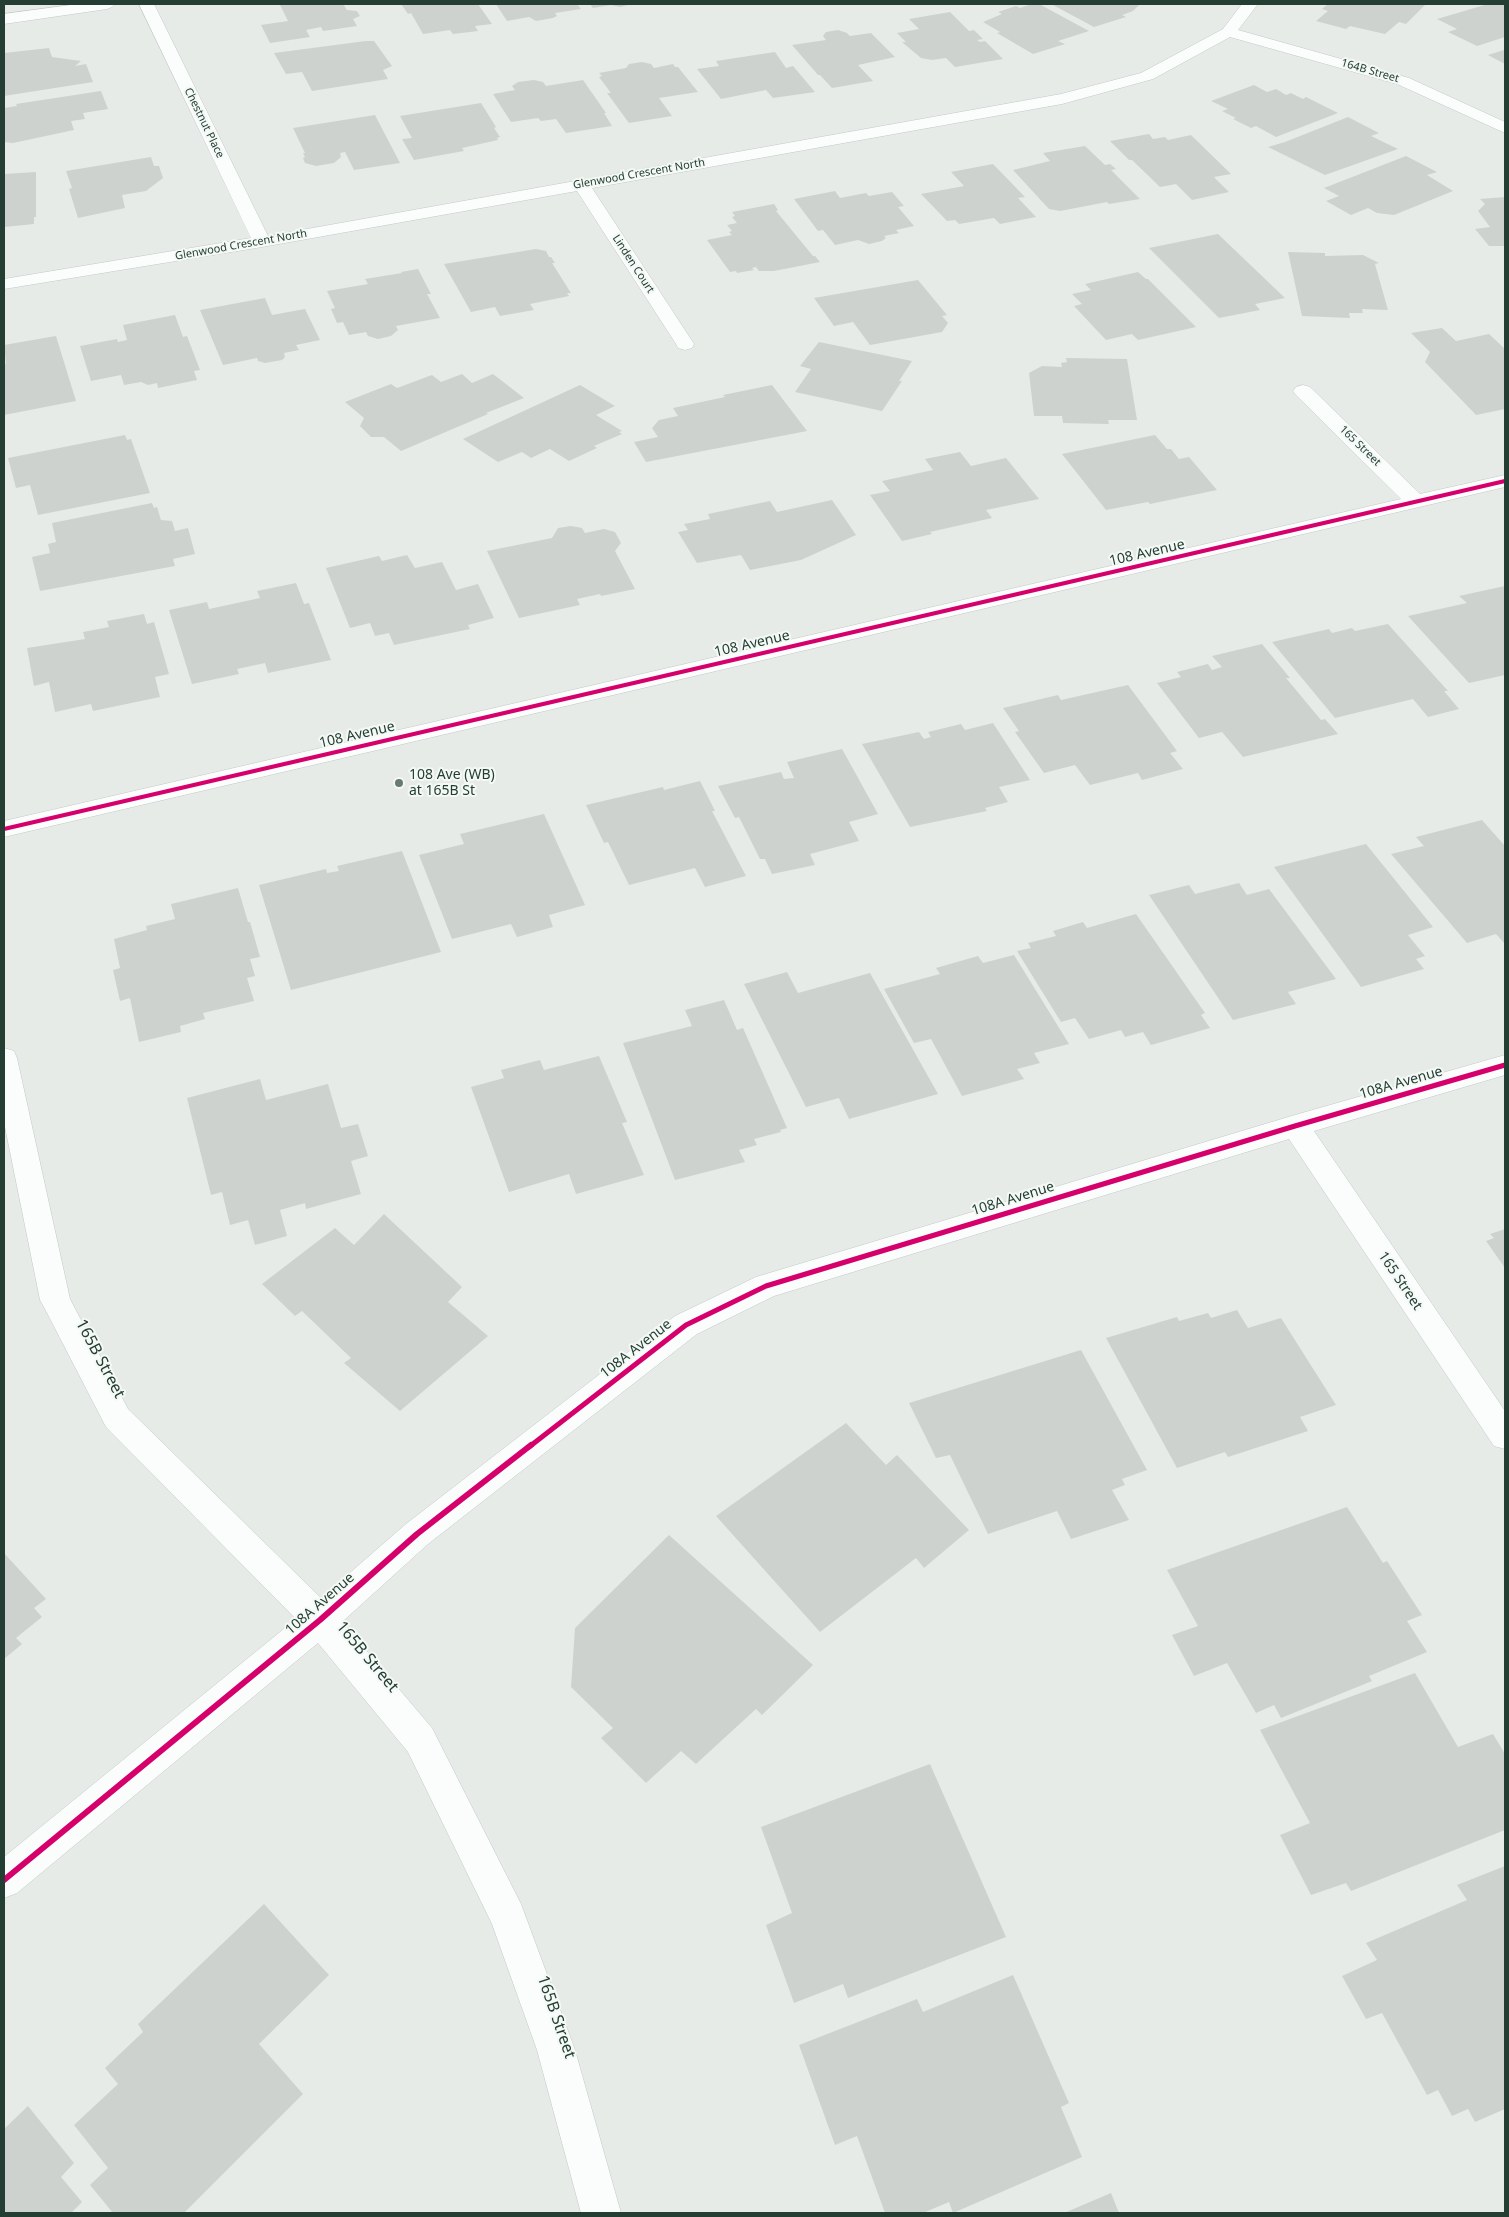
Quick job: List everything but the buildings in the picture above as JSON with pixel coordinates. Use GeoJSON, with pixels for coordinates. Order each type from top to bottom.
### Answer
{"type":"FeatureCollection","features":[{"type":"Feature","properties":{"kind":"street"},"geometry":{"type":"LineString","coordinates":[[4,19],[107,4]]}},
{"type":"Feature","properties":{"kind":"street","name":"Chestnut Place"},"geometry":{"type":"LineString","coordinates":[[146,4],[262,242]]}},
{"type":"Feature","properties":{"kind":"street","name":"Glenwood Crescent North"},"geometry":{"type":"LineString","coordinates":[[4,284],[262,242],[1062,99],[1147,76],[1228,32],[1250,4]]}},
{"type":"Feature","properties":{"kind":"street","name":"164B Street"},"geometry":{"type":"LineString","coordinates":[[1228,32],[1403,80],[1505,128]]}},
{"type":"Feature","properties":{"kind":"street","name":"Linden Court"},"geometry":{"type":"LineString","coordinates":[[581,184],[685,344]]}},
{"type":"Feature","properties":{"kind":"street","name":"165 Street"},"geometry":{"type":"LineString","coordinates":[[1303,391],[1416,502]]}},
{"type":"Feature","properties":{"kind":"street","name":"108 Avenue"},"geometry":{"type":"LineString","coordinates":[[4,829],[1505,482]]}},
{"type":"Feature","properties":{"kind":"street","name":"165B Street"},"geometry":{"type":"LineString","coordinates":[[4,1058],[55,1300],[117,1418],[320,1620],[420,1740],[508,1917],[556,2050],[601,2213]]}},
{"type":"Feature","properties":{"kind":"street","name":"108A Avenue"},"geometry":{"type":"LineString","coordinates":[[4,1880],[320,1620],[417,1534],[686,1325],[766,1286],[1295,1126],[1505,1065]]}},
{"type":"Feature","properties":{"kind":"street","name":"165 Street"},"geometry":{"type":"LineString","coordinates":[[1295,1126],[1505,1436]]}},
{"type":"Feature","properties":{"kind":"cycle path"},"geometry":{"type":"LineString","coordinates":[[4,829],[1505,481]]}},
{"type":"Feature","properties":{"kind":"cycle path"},"geometry":{"type":"LineString","coordinates":[[4,1880],[320,1620],[417,1534],[686,1325],[766,1286],[1295,1126],[1505,1065]]}},
{"type":"Feature","properties":{"kind":"place","name":"108 Ave (WB) at 165B St"},"geometry":{"type":"Point","coordinates":[399,783]}}]}
